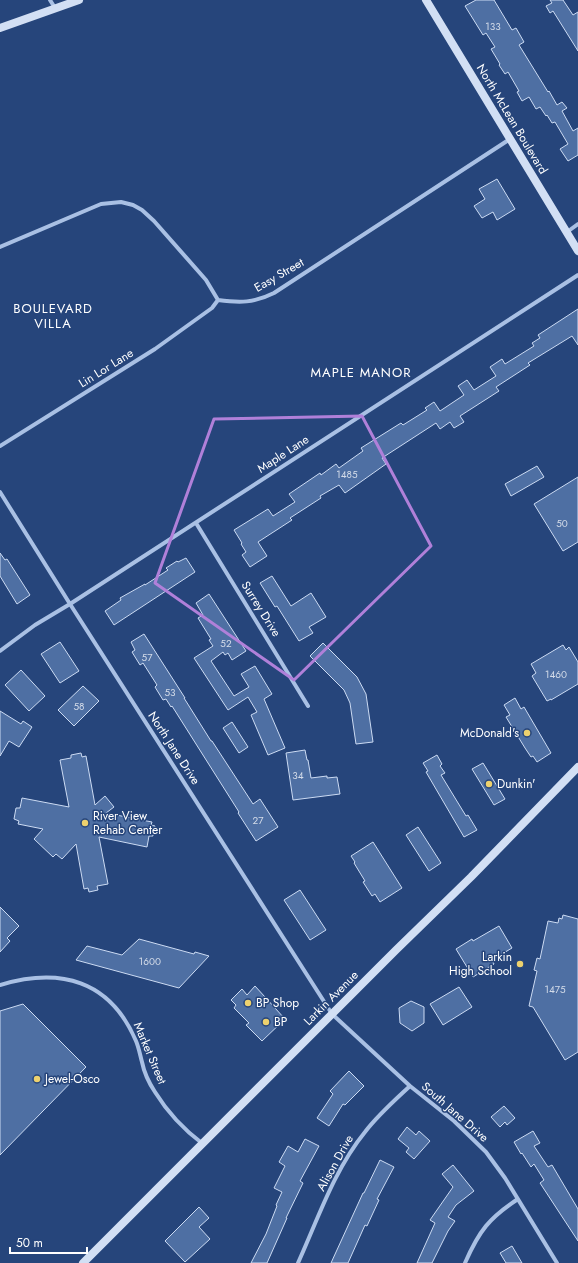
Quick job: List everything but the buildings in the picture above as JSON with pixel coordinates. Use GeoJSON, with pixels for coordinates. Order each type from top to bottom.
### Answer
{"type":"FeatureCollection","features":[{"type":"Feature","properties":{"kind":"main road"},"geometry":{"type":"LineString","coordinates":[[0,28],[79,0]]}},
{"type":"Feature","properties":{"kind":"main road","name":"North McLean Boulevard"},"geometry":{"type":"LineString","coordinates":[[426,0],[578,250]]}},
{"type":"Feature","properties":{"kind":"main road","name":"Larkin Avenue"},"geometry":{"type":"LineString","coordinates":[[83,1263],[471,877],[578,767]]}},
{"type":"Feature","properties":{"kind":"street"},"geometry":{"type":"LineString","coordinates":[[50,0],[55,9]]}},
{"type":"Feature","properties":{"kind":"street","name":"Easy Street"},"geometry":{"type":"LineString","coordinates":[[218,300],[234,302],[252,301],[274,292],[510,139]]}},
{"type":"Feature","properties":{"kind":"street"},"geometry":{"type":"LineString","coordinates":[[0,247],[101,204],[121,202],[133,205],[142,210],[154,221],[206,280],[218,300]]}},
{"type":"Feature","properties":{"kind":"street"},"geometry":{"type":"LineString","coordinates":[[567,232],[578,224]]}},
{"type":"Feature","properties":{"kind":"street","name":"Maple Lane"},"geometry":{"type":"LineString","coordinates":[[0,651],[35,625],[196,523],[578,275]]}},
{"type":"Feature","properties":{"kind":"street","name":"Lin Lor Lane"},"geometry":{"type":"LineString","coordinates":[[0,446],[161,345],[212,308],[218,300]]}},
{"type":"Feature","properties":{"kind":"street","name":"North Jane Drive"},"geometry":{"type":"LineString","coordinates":[[0,492],[332,1014]]}},
{"type":"Feature","properties":{"kind":"street","name":"Surrey Drive"},"geometry":{"type":"LineString","coordinates":[[196,523],[308,706]]}},
{"type":"Feature","properties":{"kind":"street","name":"Market Street"},"geometry":{"type":"LineString","coordinates":[[0,985],[26,978],[47,976],[85,984],[101,994],[113,1004],[128,1026],[137,1043],[144,1070],[155,1092],[174,1118],[187,1132],[202,1144]]}},
{"type":"Feature","properties":{"kind":"street","name":"South Jane Drive"},"geometry":{"type":"LineString","coordinates":[[332,1014],[410,1086],[454,1121],[486,1152],[495,1163],[557,1263]]}},
{"type":"Feature","properties":{"kind":"street","name":"Alison Drive"},"geometry":{"type":"LineString","coordinates":[[298,1263],[331,1187],[347,1159],[364,1133],[384,1110],[410,1086]]}},
{"type":"Feature","properties":{"kind":"street"},"geometry":{"type":"LineString","coordinates":[[465,1263],[479,1233],[491,1219],[518,1199]]}},
{"type":"Feature","properties":{"kind":"highlighted area"},"geometry":{"type":"Polygon","coordinates":[[[362,416],[431,546],[294,680],[155,583],[214,419],[362,416]]]}},
{"type":"Feature","properties":{"kind":"place","name":"McDonald's"},"geometry":{"type":"Point","coordinates":[527,733]}},
{"type":"Feature","properties":{"kind":"place","name":"Dunkin'"},"geometry":{"type":"Point","coordinates":[489,784]}},
{"type":"Feature","properties":{"kind":"place","name":"River View Rehab Center"},"geometry":{"type":"Point","coordinates":[85,823]}},
{"type":"Feature","properties":{"kind":"place","name":"Larkin High School"},"geometry":{"type":"Point","coordinates":[520,964]}},
{"type":"Feature","properties":{"kind":"place","name":"BP Shop"},"geometry":{"type":"Point","coordinates":[248,1003]}},
{"type":"Feature","properties":{"kind":"place","name":"BP"},"geometry":{"type":"Point","coordinates":[266,1022]}},
{"type":"Feature","properties":{"kind":"place","name":"Jewel-Osco"},"geometry":{"type":"Point","coordinates":[37,1079]}},
{"type":"Feature","properties":{"kind":"district","name":"BOULEVARD VILLA"},"geometry":{"type":"Point","coordinates":[53,316]}},
{"type":"Feature","properties":{"kind":"district","name":"MAPLE MANOR"},"geometry":{"type":"Point","coordinates":[361,372]}}]}
